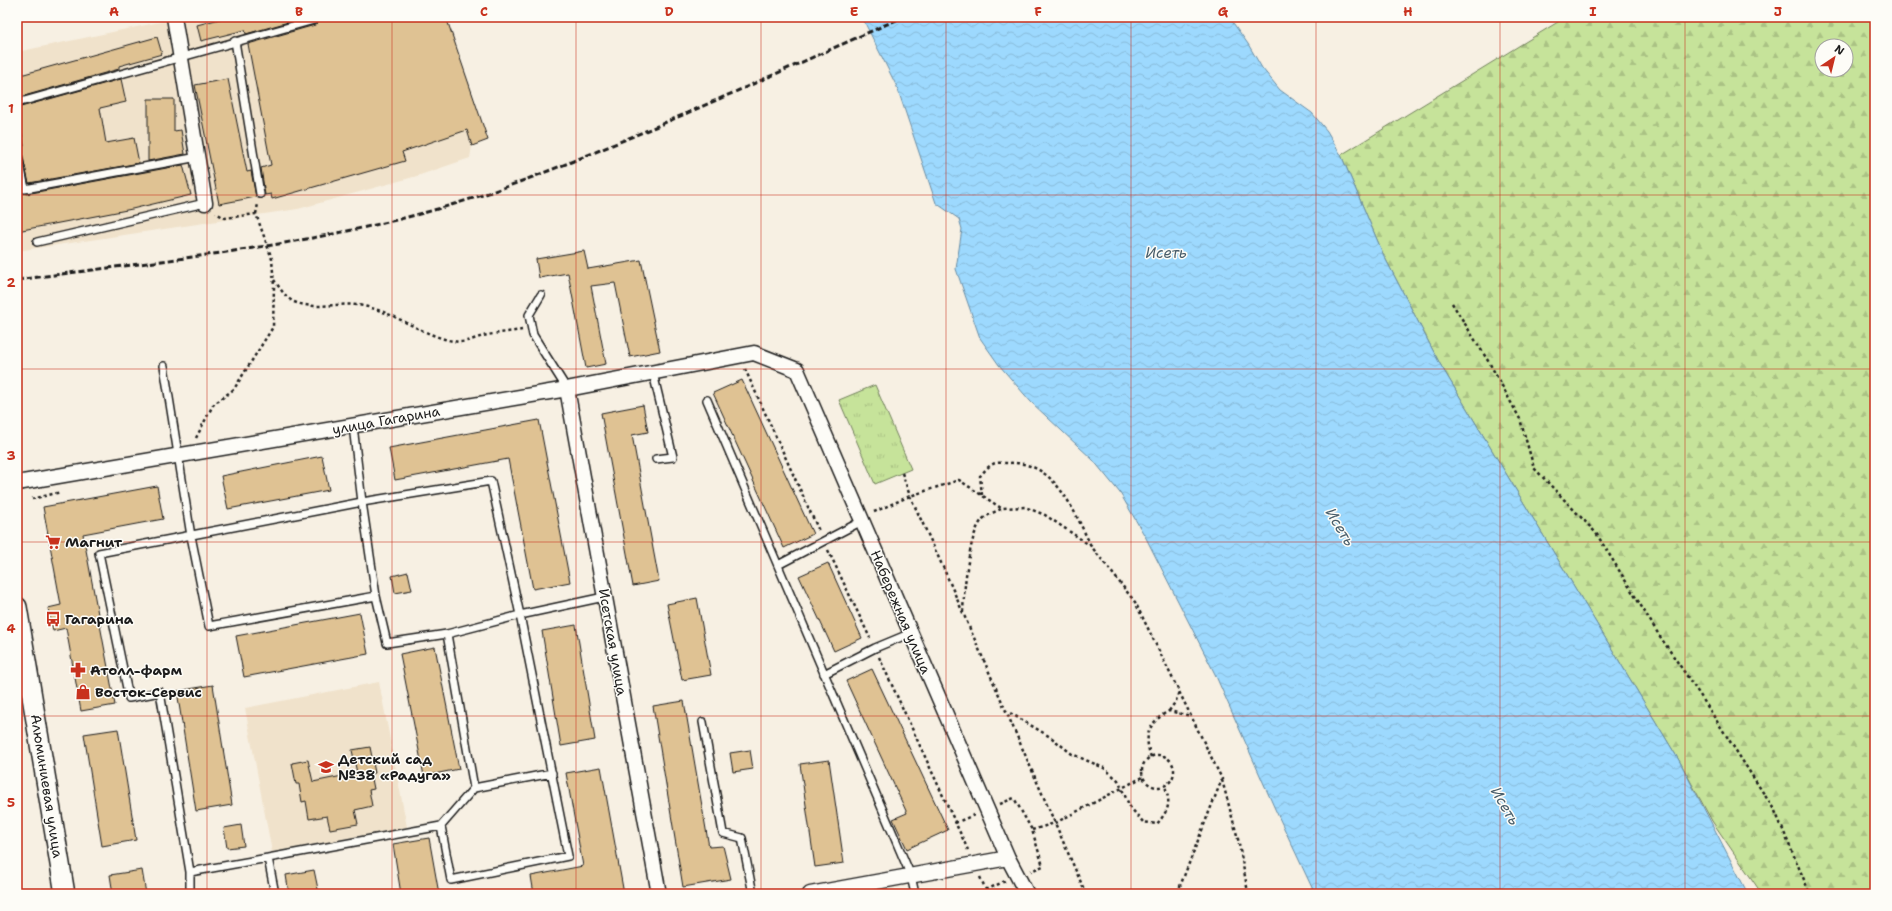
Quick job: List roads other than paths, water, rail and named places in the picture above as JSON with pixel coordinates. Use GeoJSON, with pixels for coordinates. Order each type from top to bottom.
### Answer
{"type":"FeatureCollection","features":[{"type":"Feature","properties":{"kind":"main road","name":"Алюминиевая улица"},"geometry":{"type":"LineString","coordinates":[[17,607],[65,894]]}},
{"type":"Feature","properties":{"kind":"street"},"geometry":{"type":"LineString","coordinates":[[174,17],[205,203]]}},
{"type":"Feature","properties":{"kind":"street","name":"улица Гагарина"},"geometry":{"type":"LineString","coordinates":[[17,483],[567,389],[754,353]]}},
{"type":"Feature","properties":{"kind":"street","name":"Набережная улица"},"geometry":{"type":"LineString","coordinates":[[754,353],[797,370],[1008,858],[1027,894]]}},
{"type":"Feature","properties":{"kind":"street","name":"Исетская улица"},"geometry":{"type":"LineString","coordinates":[[567,389],[659,894]]}},
{"type":"Feature","properties":{"kind":"street"},"geometry":{"type":"LineString","coordinates":[[810,894],[1008,858]]}},
{"type":"Feature","properties":{"kind":"lane"},"geometry":{"type":"LineString","coordinates":[[17,103],[180,56],[314,20],[314,17]]}},
{"type":"Feature","properties":{"kind":"lane"},"geometry":{"type":"LineString","coordinates":[[235,41],[260,194]]}},
{"type":"Feature","properties":{"kind":"lane"},"geometry":{"type":"LineString","coordinates":[[17,150],[25,188],[198,158]]}},
{"type":"Feature","properties":{"kind":"lane"},"geometry":{"type":"LineString","coordinates":[[37,242],[205,203]]}},
{"type":"Feature","properties":{"kind":"lane"},"geometry":{"type":"LineString","coordinates":[[541,295],[529,315],[533,335],[567,389]]}},
{"type":"Feature","properties":{"kind":"lane"},"geometry":{"type":"LineString","coordinates":[[164,366],[183,454],[191,536],[209,626],[376,596]]}},
{"type":"Feature","properties":{"kind":"lane"},"geometry":{"type":"LineString","coordinates":[[653,373],[673,457],[656,459]]}},
{"type":"Feature","properties":{"kind":"lane"},"geometry":{"type":"LineString","coordinates":[[707,400],[920,894]]}},
{"type":"Feature","properties":{"kind":"lane"},"geometry":{"type":"LineString","coordinates":[[352,426],[376,596],[387,643],[447,634],[520,615],[604,597]]}},
{"type":"Feature","properties":{"kind":"lane"},"geometry":{"type":"LineString","coordinates":[[190,894],[190,872],[160,692],[129,698],[100,553],[362,502],[491,481],[520,615],[568,856],[451,880],[441,826]]}},
{"type":"Feature","properties":{"kind":"lane"},"geometry":{"type":"LineString","coordinates":[[778,565],[861,519]]}},
{"type":"Feature","properties":{"kind":"lane"},"geometry":{"type":"LineString","coordinates":[[824,674],[875,648],[911,633]]}},
{"type":"Feature","properties":{"kind":"lane"},"geometry":{"type":"LineString","coordinates":[[447,634],[474,788]]}},
{"type":"Feature","properties":{"kind":"lane"},"geometry":{"type":"LineString","coordinates":[[703,722],[723,833],[742,838],[754,894]]}},
{"type":"Feature","properties":{"kind":"lane"},"geometry":{"type":"LineString","coordinates":[[190,872],[441,826],[474,788],[552,773]]}},
{"type":"Feature","properties":{"kind":"lane"},"geometry":{"type":"LineString","coordinates":[[268,858],[275,894]]}},
{"type":"Feature","properties":{"kind":"lane"},"geometry":{"type":"LineString","coordinates":[[911,876],[915,894]]}},
{"type":"Feature","properties":{"kind":"water","name":"Исеть"},"geometry":{"type":"Polygon","coordinates":[[[862,17],[1229,17],[1248,44],[1262,68],[1280,90],[1312,113],[1327,131],[1341,155],[1384,256],[1440,364],[1680,762],[1748,894],[1315,894],[1275,809],[1215,674],[1146,538],[1120,493],[1093,460],[1031,402],[999,365],[980,338],[956,269],[962,229],[959,219],[936,203],[897,87],[862,17]]]}},
{"type":"Feature","properties":{"kind":"railway"},"geometry":{"type":"LineString","coordinates":[[17,280],[272,245],[373,225],[453,205],[511,185],[598,151],[903,17]]}},
{"type":"Feature","properties":{"kind":"place","name":"Магнит"},"geometry":{"type":"Point","coordinates":[53,542]}},
{"type":"Feature","properties":{"kind":"place","name":"Гагарина"},"geometry":{"type":"Point","coordinates":[53,619]}},
{"type":"Feature","properties":{"kind":"place","name":"Атолл-фарм"},"geometry":{"type":"Point","coordinates":[78,670]}},
{"type":"Feature","properties":{"kind":"place","name":"Восток-Сервис"},"geometry":{"type":"Point","coordinates":[83,692]}},
{"type":"Feature","properties":{"kind":"place","name":"Детский сад №38 «Радуга»"},"geometry":{"type":"Point","coordinates":[326,767]}}]}
